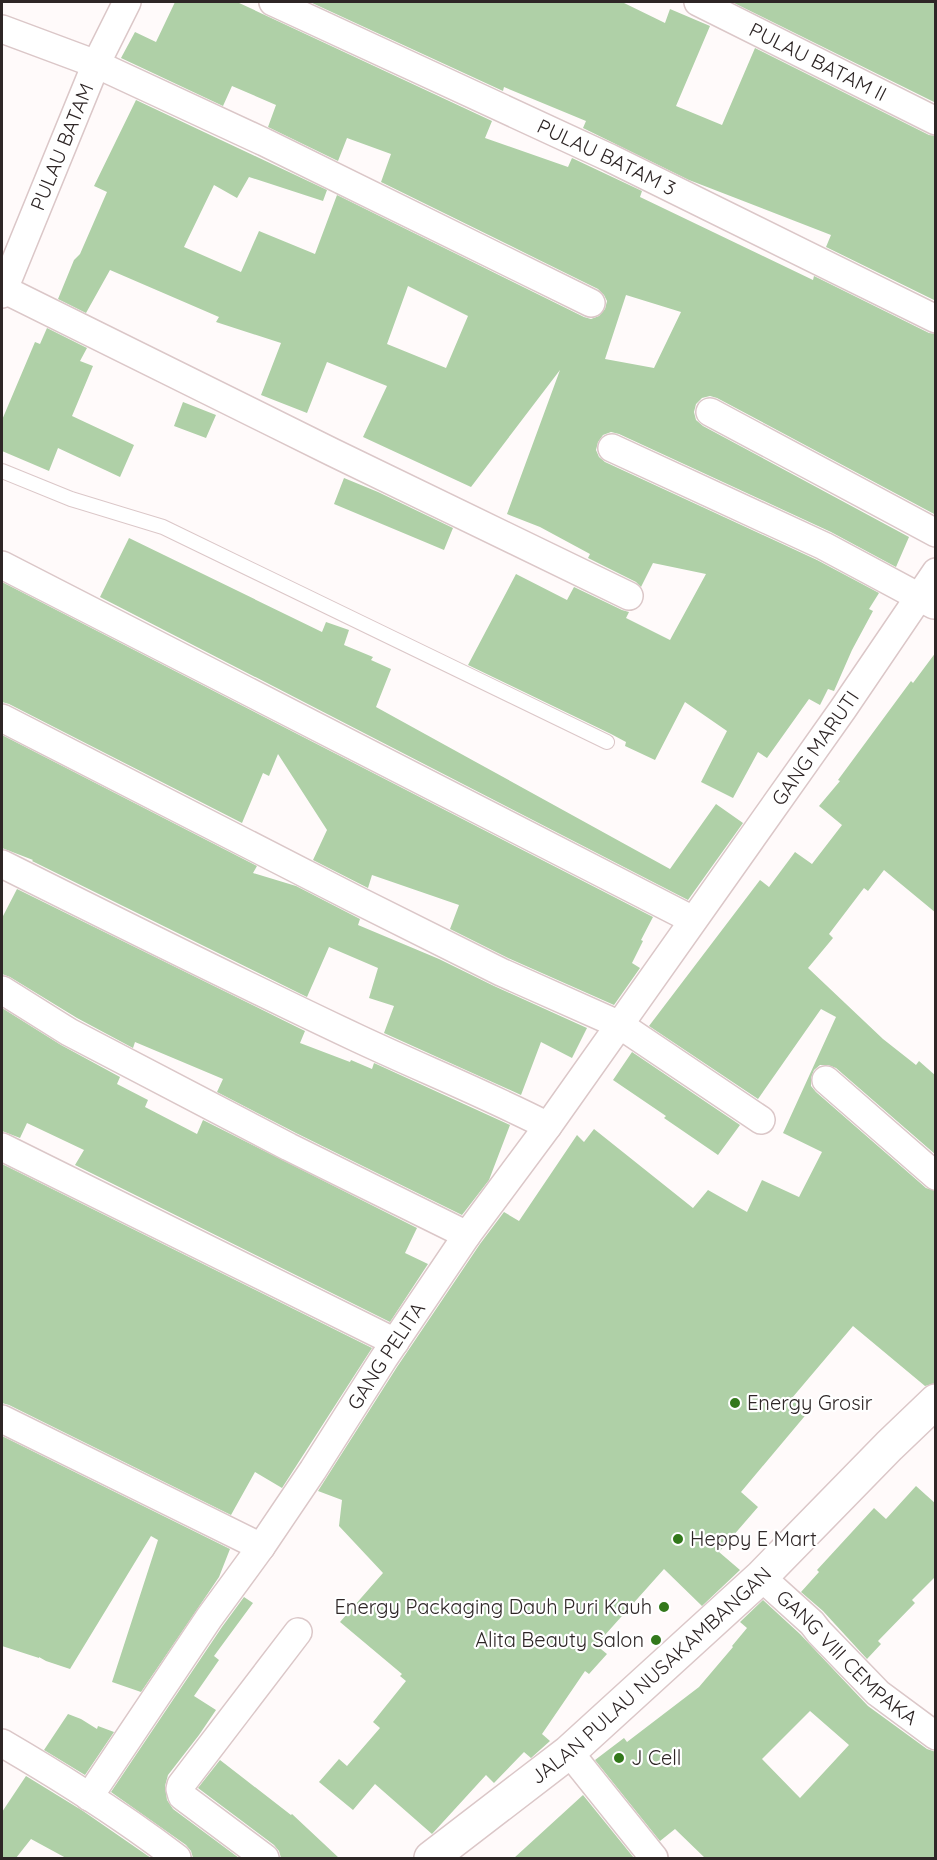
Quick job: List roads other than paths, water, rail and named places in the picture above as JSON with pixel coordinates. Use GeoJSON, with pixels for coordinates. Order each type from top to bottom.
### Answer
{"type":"FeatureCollection","features":[{"type":"Feature","properties":{"kind":"street","name":"PULAU BATAM"},"geometry":{"type":"LineString","coordinates":[[2,291],[96,64],[127,2]]}},
{"type":"Feature","properties":{"kind":"street","name":"PULAU BATAM 3"},"geometry":{"type":"LineString","coordinates":[[273,2],[610,158],[936,319]]}},
{"type":"Feature","properties":{"kind":"street","name":"PULAU BATAM II"},"geometry":{"type":"LineString","coordinates":[[698,2],[936,121]]}},
{"type":"Feature","properties":{"kind":"street"},"geometry":{"type":"LineString","coordinates":[[2,29],[96,64],[264,142],[591,303]]}},
{"type":"Feature","properties":{"kind":"street"},"geometry":{"type":"LineString","coordinates":[[2,291],[629,596]]}},
{"type":"Feature","properties":{"kind":"street"},"geometry":{"type":"LineString","coordinates":[[710,412],[936,533]]}},
{"type":"Feature","properties":{"kind":"street"},"geometry":{"type":"LineString","coordinates":[[612,448],[824,546],[928,601]]}},
{"type":"Feature","properties":{"kind":"street"},"geometry":{"type":"LineString","coordinates":[[2,565],[693,920]]}},
{"type":"Feature","properties":{"kind":"street","name":"GANG MARUTI"},"geometry":{"type":"LineString","coordinates":[[693,920],[843,709],[928,601],[936,572]]}},
{"type":"Feature","properties":{"kind":"street"},"geometry":{"type":"LineString","coordinates":[[2,717],[501,972],[620,1025],[762,1120]]}},
{"type":"Feature","properties":{"kind":"street"},"geometry":{"type":"LineString","coordinates":[[2,864],[196,961],[358,1038],[495,1099],[548,1126]]}},
{"type":"Feature","properties":{"kind":"street","name":"GANG PELITA"},"geometry":{"type":"LineString","coordinates":[[89,1797],[209,1618],[261,1547],[467,1235],[548,1126],[693,920]]}},
{"type":"Feature","properties":{"kind":"street"},"geometry":{"type":"LineString","coordinates":[[2,990],[69,1032],[289,1147],[467,1235]]}},
{"type":"Feature","properties":{"kind":"street"},"geometry":{"type":"LineString","coordinates":[[826,1080],[936,1176]]}},
{"type":"Feature","properties":{"kind":"street"},"geometry":{"type":"LineString","coordinates":[[2,1148],[395,1342]]}},
{"type":"Feature","properties":{"kind":"street","name":"JALAN PULAU NUSAKAMBANGAN"},"geometry":{"type":"LineString","coordinates":[[448,1854],[569,1752],[761,1577],[936,1401]]}},
{"type":"Feature","properties":{"kind":"street"},"geometry":{"type":"LineString","coordinates":[[2,1419],[261,1547]]}},
{"type":"Feature","properties":{"kind":"street","name":"GANG VIII CEMPAKA"},"geometry":{"type":"LineString","coordinates":[[761,1577],[812,1623],[878,1693],[936,1736]]}},
{"type":"Feature","properties":{"kind":"street"},"geometry":{"type":"LineString","coordinates":[[265,1858],[182,1796],[180,1789],[298,1632]]}},
{"type":"Feature","properties":{"kind":"street"},"geometry":{"type":"LineString","coordinates":[[2,1743],[89,1797],[177,1858]]}},
{"type":"Feature","properties":{"kind":"street"},"geometry":{"type":"LineString","coordinates":[[569,1752],[654,1858]]}},
{"type":"Feature","properties":{"kind":"lane"},"geometry":{"type":"LineString","coordinates":[[2,471],[71,499],[163,527],[607,742]]}},
{"type":"Feature","properties":{"kind":"place","name":"Energy Grosir"},"geometry":{"type":"Point","coordinates":[735,1403]}},
{"type":"Feature","properties":{"kind":"place","name":"Heppy E Mart"},"geometry":{"type":"Point","coordinates":[678,1539]}},
{"type":"Feature","properties":{"kind":"place","name":"Energy Packaging Dauh Puri Kauh"},"geometry":{"type":"Point","coordinates":[664,1607]}},
{"type":"Feature","properties":{"kind":"place","name":"Alita Beauty Salon"},"geometry":{"type":"Point","coordinates":[656,1640]}},
{"type":"Feature","properties":{"kind":"place","name":"J Cell"},"geometry":{"type":"Point","coordinates":[619,1758]}}]}
